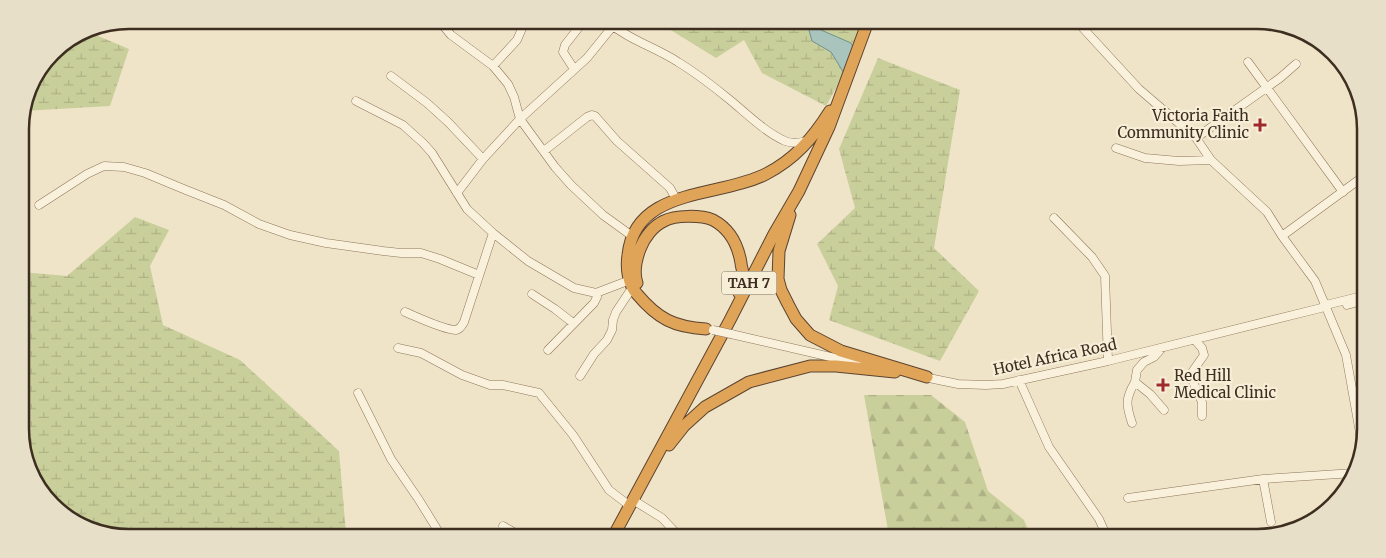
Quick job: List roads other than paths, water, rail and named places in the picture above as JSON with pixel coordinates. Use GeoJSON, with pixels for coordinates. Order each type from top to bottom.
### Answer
{"type":"FeatureCollection","features":[{"type":"Feature","properties":{"kind":"highway","name":"TAH 7"},"geometry":{"type":"LineString","coordinates":[[617,529],[730,320],[774,234],[799,191],[829,127],[866,29]]}},
{"type":"Feature","properties":{"kind":"highway"},"geometry":{"type":"LineString","coordinates":[[710,329],[690,328],[660,317],[649,308],[631,284],[627,263],[632,236],[641,221],[654,210],[676,199],[732,186],[765,175],[793,158],[817,132],[842,93]]}},
{"type":"Feature","properties":{"kind":"highway"},"geometry":{"type":"LineString","coordinates":[[799,191],[780,251],[778,279],[781,290],[796,319],[810,336],[834,348],[927,378]]}},
{"type":"Feature","properties":{"kind":"highway"},"geometry":{"type":"LineString","coordinates":[[710,329],[690,325],[661,312],[650,304],[641,292],[636,279],[636,260],[642,243],[652,230],[665,220],[695,216],[712,220],[733,237],[743,274],[730,320]]}},
{"type":"Feature","properties":{"kind":"highway"},"geometry":{"type":"LineString","coordinates":[[633,499],[665,450],[684,426],[705,407],[749,382],[810,366],[836,366],[895,372]]}},
{"type":"Feature","properties":{"kind":"street"},"geometry":{"type":"LineString","coordinates":[[446,29],[451,35],[493,66],[508,84],[520,119],[571,186],[603,215],[632,236]]}},
{"type":"Feature","properties":{"kind":"street"},"geometry":{"type":"LineString","coordinates":[[493,66],[517,40],[522,29]]}},
{"type":"Feature","properties":{"kind":"street"},"geometry":{"type":"LineString","coordinates":[[574,69],[563,52],[565,45],[577,29]]}},
{"type":"Feature","properties":{"kind":"street"},"geometry":{"type":"LineString","coordinates":[[457,193],[483,159],[520,119],[587,58],[607,29]]}},
{"type":"Feature","properties":{"kind":"street"},"geometry":{"type":"LineString","coordinates":[[616,29],[676,60],[714,86],[752,119],[784,141],[797,143],[809,141]]}},
{"type":"Feature","properties":{"kind":"street"},"geometry":{"type":"LineString","coordinates":[[1084,29],[1139,89],[1196,138],[1211,160],[1267,212],[1315,281],[1346,355],[1357,420]]}},
{"type":"Feature","properties":{"kind":"street"},"geometry":{"type":"LineString","coordinates":[[1248,62],[1343,192]]}},
{"type":"Feature","properties":{"kind":"street"},"geometry":{"type":"LineString","coordinates":[[1196,138],[1280,78],[1296,64]]}},
{"type":"Feature","properties":{"kind":"street"},"geometry":{"type":"LineString","coordinates":[[391,76],[427,103],[483,159]]}},
{"type":"Feature","properties":{"kind":"street"},"geometry":{"type":"LineString","coordinates":[[356,102],[403,125],[423,143],[432,153],[467,209],[528,261],[574,288],[596,292],[631,284]]}},
{"type":"Feature","properties":{"kind":"street"},"geometry":{"type":"LineString","coordinates":[[544,151],[587,117],[595,116],[617,141],[670,188],[676,199]]}},
{"type":"Feature","properties":{"kind":"street"},"geometry":{"type":"LineString","coordinates":[[1116,148],[1145,158],[1179,161],[1211,160]]}},
{"type":"Feature","properties":{"kind":"street"},"geometry":{"type":"LineString","coordinates":[[40,205],[87,174],[104,166],[124,167],[145,173],[224,205],[259,224],[290,235],[383,252],[421,253],[479,275]]}},
{"type":"Feature","properties":{"kind":"street"},"geometry":{"type":"LineString","coordinates":[[1282,236],[1357,181]]}},
{"type":"Feature","properties":{"kind":"street"},"geometry":{"type":"LineString","coordinates":[[1054,218],[1092,256],[1105,276],[1108,361]]}},
{"type":"Feature","properties":{"kind":"street"},"geometry":{"type":"LineString","coordinates":[[405,312],[442,327],[459,329],[464,322],[493,233]]}},
{"type":"Feature","properties":{"kind":"street"},"geometry":{"type":"LineString","coordinates":[[580,376],[594,354],[607,340],[612,330],[616,312],[631,284]]}},
{"type":"Feature","properties":{"kind":"street"},"geometry":{"type":"LineString","coordinates":[[548,350],[594,302],[597,297],[596,292]]}},
{"type":"Feature","properties":{"kind":"street"},"geometry":{"type":"LineString","coordinates":[[532,294],[573,324]]}},
{"type":"Feature","properties":{"kind":"street","name":"Hotel Africa Road"},"geometry":{"type":"LineString","coordinates":[[1325,308],[1357,298]]}},
{"type":"Feature","properties":{"kind":"street","name":"Hotel Africa Road"},"geometry":{"type":"LineString","coordinates":[[710,329],[895,372],[958,384],[986,385],[1003,384],[1108,361],[1357,302]]}},
{"type":"Feature","properties":{"kind":"street"},"geometry":{"type":"LineString","coordinates":[[1195,340],[1202,348],[1204,355],[1190,375],[1202,402],[1202,416]]}},
{"type":"Feature","properties":{"kind":"street"},"geometry":{"type":"LineString","coordinates":[[398,348],[421,353],[462,375],[490,385],[503,385],[539,393],[573,435],[609,490],[633,499],[662,518],[672,529]]}},
{"type":"Feature","properties":{"kind":"street"},"geometry":{"type":"LineString","coordinates":[[1132,423],[1127,407],[1137,370],[1162,348]]}},
{"type":"Feature","properties":{"kind":"street"},"geometry":{"type":"LineString","coordinates":[[1019,380],[1049,447],[1100,520],[1104,529]]}},
{"type":"Feature","properties":{"kind":"street"},"geometry":{"type":"LineString","coordinates":[[1135,382],[1150,394],[1164,410]]}},
{"type":"Feature","properties":{"kind":"street"},"geometry":{"type":"LineString","coordinates":[[358,393],[391,459],[437,529]]}},
{"type":"Feature","properties":{"kind":"street"},"geometry":{"type":"LineString","coordinates":[[1128,498],[1263,478],[1346,474]]}},
{"type":"Feature","properties":{"kind":"street"},"geometry":{"type":"LineString","coordinates":[[1263,478],[1271,522]]}},
{"type":"Feature","properties":{"kind":"street"},"geometry":{"type":"LineString","coordinates":[[503,526],[508,529]]}},
{"type":"Feature","properties":{"kind":"water"},"geometry":{"type":"Polygon","coordinates":[[[809,29],[821,29],[851,43],[856,54],[845,75],[831,52],[812,41],[809,29]]]}},
{"type":"Feature","properties":{"kind":"place","name":"Victoria Faith Community Clinic"},"geometry":{"type":"Point","coordinates":[1260,125]}},
{"type":"Feature","properties":{"kind":"place","name":"Red Hill Medical Clinic"},"geometry":{"type":"Point","coordinates":[1163,385]}}]}
